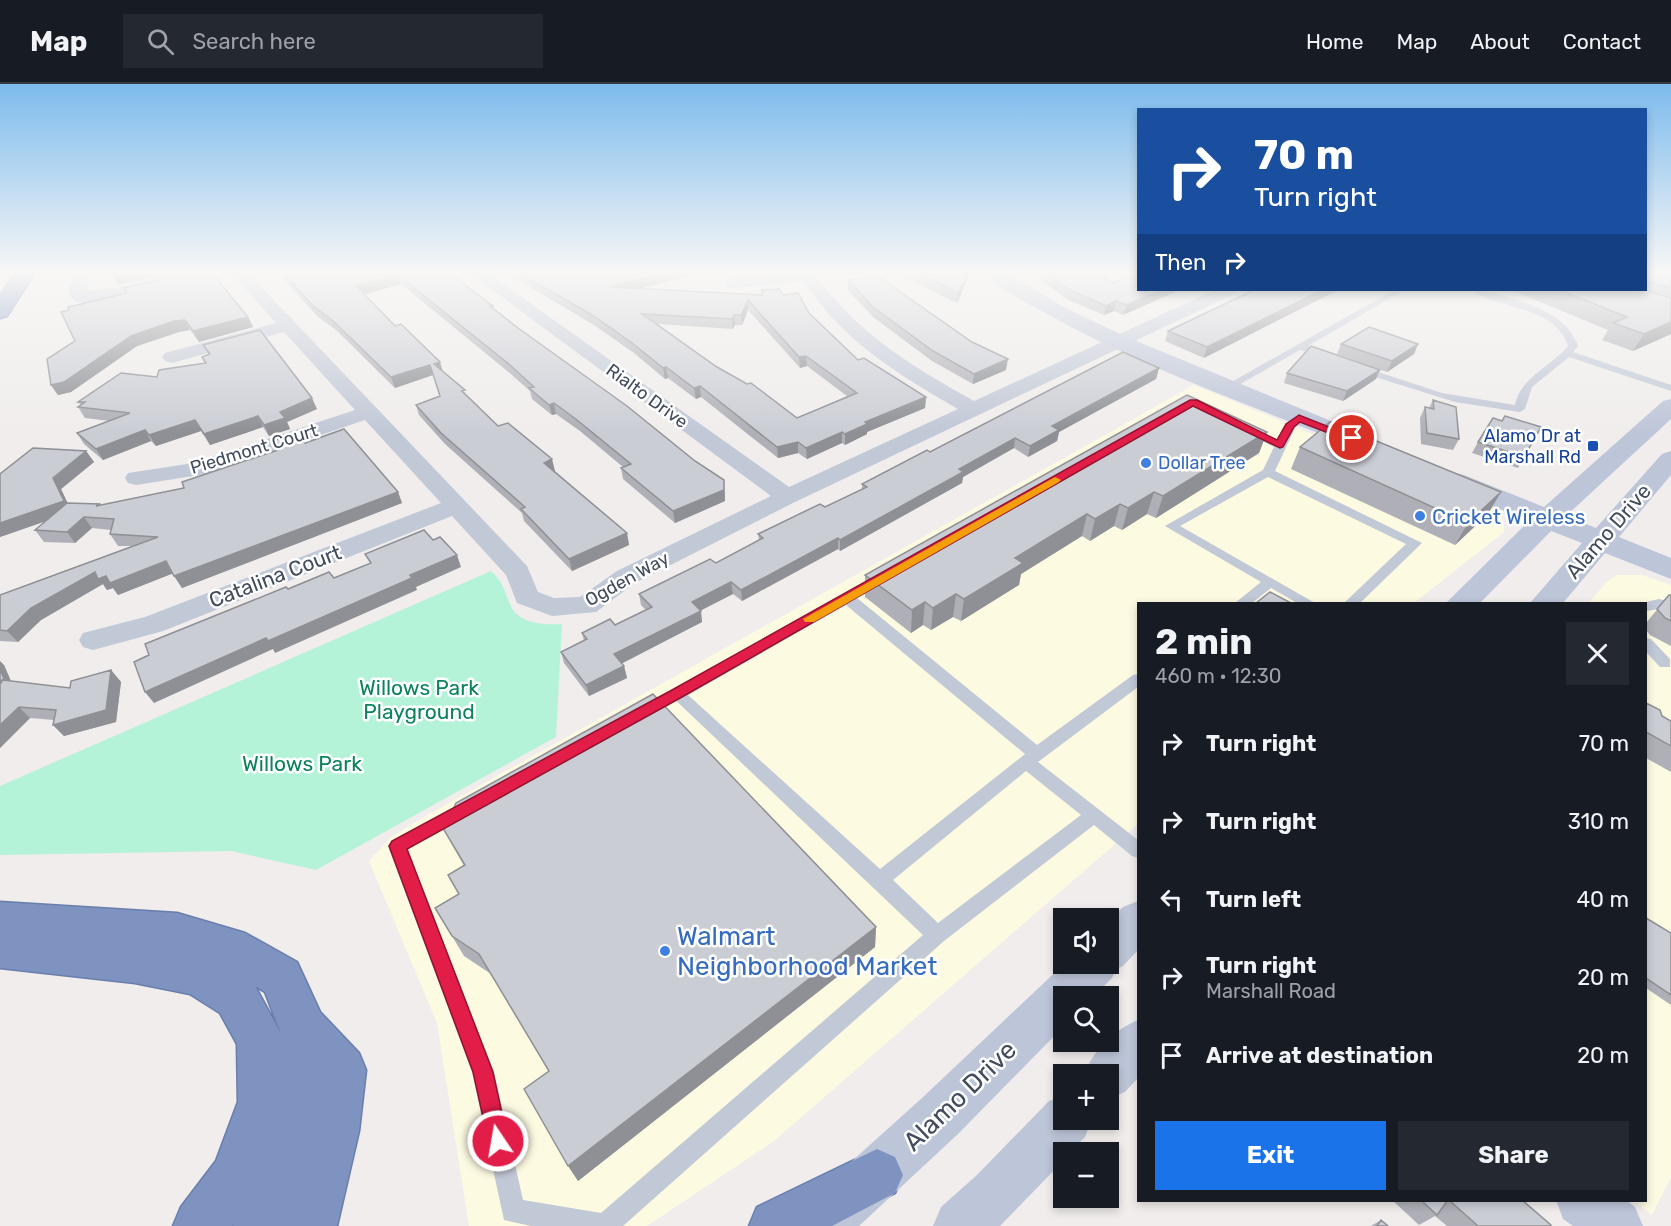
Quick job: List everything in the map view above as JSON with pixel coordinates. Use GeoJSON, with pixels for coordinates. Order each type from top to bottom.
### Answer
{"type":"FeatureCollection","features":[{"type":"Feature","properties":{"kind":"highway"},"geometry":{"type":"LineString","coordinates":[[0,922],[177,933],[230,947],[281,977],[304,1028],[342,1070],[334,1131],[310,1226]]}},
{"type":"Feature","properties":{"kind":"highway"},"geometry":{"type":"LineString","coordinates":[[0,948],[135,962],[199,974],[236,997],[260,1040],[263,1102],[235,1178],[200,1226]]}},
{"type":"Feature","properties":{"kind":"highway"},"geometry":{"type":"LineString","coordinates":[[260,1226],[293,1140],[308,1080],[304,1028]]}},
{"type":"Feature","properties":{"kind":"highway"},"geometry":{"type":"LineString","coordinates":[[776,1226],[877,1175]]}},
{"type":"Feature","properties":{"kind":"main road"},"geometry":{"type":"LineString","coordinates":[[1089,327],[1224,389],[1384,452]]}},
{"type":"Feature","properties":{"kind":"main road","name":"Alamo Drive"},"geometry":{"type":"LineString","coordinates":[[1463,602],[1547,519],[1671,406]]}},
{"type":"Feature","properties":{"kind":"main road","name":"Alamo Drive"},"geometry":{"type":"LineString","coordinates":[[1547,602],[1671,459]]}},
{"type":"Feature","properties":{"kind":"main road"},"geometry":{"type":"LineString","coordinates":[[1438,474],[1671,569]]}},
{"type":"Feature","properties":{"kind":"main road"},"geometry":{"type":"LineString","coordinates":[[1119,940],[1137,922]]}},
{"type":"Feature","properties":{"kind":"main road","name":"Alamo Drive"},"geometry":{"type":"LineString","coordinates":[[820,1226],[877,1175],[1085,974]]}},
{"type":"Feature","properties":{"kind":"main road"},"geometry":{"type":"LineString","coordinates":[[1119,1064],[1137,1045]]}},
{"type":"Feature","properties":{"kind":"main road"},"geometry":{"type":"LineString","coordinates":[[960,1226],[996,1194],[1057,1130]]}},
{"type":"Feature","properties":{"kind":"main road"},"geometry":{"type":"LineString","coordinates":[[1585,1202],[1616,1226]]}},
{"type":"Feature","properties":{"kind":"street"},"geometry":{"type":"LineString","coordinates":[[172,357],[281,327]]}},
{"type":"Feature","properties":{"kind":"street","name":"Ogden Way"},"geometry":{"type":"LineString","coordinates":[[287,327],[518,572],[526,597],[552,607],[586,606],[626,577],[787,497],[1147,327]]}},
{"type":"Feature","properties":{"kind":"street","name":"Rialto Drive"},"geometry":{"type":"LineString","coordinates":[[553,327],[787,497]]}},
{"type":"Feature","properties":{"kind":"street"},"geometry":{"type":"LineString","coordinates":[[854,327],[883,353],[973,409]]}},
{"type":"Feature","properties":{"kind":"street","name":"Piedmont Court"},"geometry":{"type":"LineString","coordinates":[[136,478],[198,469],[369,412]]}},
{"type":"Feature","properties":{"kind":"street","name":"Catalina Court"},"geometry":{"type":"LineString","coordinates":[[93,640],[153,624],[455,506]]}},
{"type":"Feature","properties":{"kind":"lane"},"geometry":{"type":"LineString","coordinates":[[1224,389],[1332,327]]}},
{"type":"Feature","properties":{"kind":"lane"},"geometry":{"type":"LineString","coordinates":[[1298,346],[1442,398],[1495,408],[1520,409],[1523,391],[1533,379],[1558,364],[1570,350],[1573,340],[1565,327]]}},
{"type":"Feature","properties":{"kind":"lane"},"geometry":{"type":"LineString","coordinates":[[1570,350],[1671,378]]}},
{"type":"Feature","properties":{"kind":"lane"},"geometry":{"type":"LineString","coordinates":[[1570,350],[1671,388]]}},
{"type":"Feature","properties":{"kind":"lane"},"geometry":{"type":"LineString","coordinates":[[1299,418],[1290,426],[1268,472],[1171,526],[1306,602]]}},
{"type":"Feature","properties":{"kind":"lane"},"geometry":{"type":"LineString","coordinates":[[1232,421],[1280,445]]}},
{"type":"Feature","properties":{"kind":"lane"},"geometry":{"type":"LineString","coordinates":[[1268,472],[1415,543],[1352,602]]}},
{"type":"Feature","properties":{"kind":"lane"},"geometry":{"type":"LineString","coordinates":[[898,568],[668,699],[880,880],[937,936]]}},
{"type":"Feature","properties":{"kind":"lane"},"geometry":{"type":"LineString","coordinates":[[1243,602],[1270,582]]}},
{"type":"Feature","properties":{"kind":"lane"},"geometry":{"type":"LineString","coordinates":[[847,598],[1032,758],[1094,815],[1137,849]]}},
{"type":"Feature","properties":{"kind":"lane"},"geometry":{"type":"LineString","coordinates":[[1647,606],[1659,604],[1671,607]]}},
{"type":"Feature","properties":{"kind":"lane"},"geometry":{"type":"LineString","coordinates":[[1647,645],[1665,663]]}},
{"type":"Feature","properties":{"kind":"lane"},"geometry":{"type":"LineString","coordinates":[[880,880],[1032,758],[1137,680]]}},
{"type":"Feature","properties":{"kind":"lane"},"geometry":{"type":"LineString","coordinates":[[482,800],[397,846],[483,1072],[513,1211],[605,1226],[937,936],[1094,815]]}},
{"type":"Feature","properties":{"kind":"shaded area"},"geometry":{"type":"Polygon","coordinates":[[[1194,385],[1491,508],[1504,520],[1504,532],[1415,602],[1137,602],[1137,825],[774,1141],[647,1226],[469,1226],[437,1023],[369,861],[390,838],[1194,385]]]}},
{"type":"Feature","properties":{"kind":"shaded area"},"geometry":{"type":"Polygon","coordinates":[[[1618,575],[1642,575],[1671,585],[1671,1177],[1652,1215],[1636,1202],[1647,1202],[1647,602],[1589,602],[1609,580],[1618,575]]]}},
{"type":"Feature","properties":{"kind":"green space","name":"Willows Park"},"geometry":{"type":"Polygon","coordinates":[[[491,571],[501,583],[514,611],[519,616],[532,622],[562,624],[556,737],[316,870],[231,851],[0,855],[0,786],[491,571]]]}},
{"type":"Feature","properties":{"kind":"building"},"geometry":{"type":"Polygon","coordinates":[[[68,327],[156,327],[131,336],[64,382],[51,385],[47,359],[75,341],[68,327]]]}},
{"type":"Feature","properties":{"kind":"building"},"geometry":{"type":"Polygon","coordinates":[[[190,327],[208,327],[193,331],[190,327]]]}},
{"type":"Feature","properties":{"kind":"building"},"geometry":{"type":"Polygon","coordinates":[[[340,327],[404,327],[440,362],[434,364],[465,390],[462,391],[498,426],[508,423],[552,459],[544,463],[627,533],[569,559],[521,509],[525,507],[441,433],[416,405],[440,396],[430,365],[391,377],[340,327]]]}},
{"type":"Feature","properties":{"kind":"building"},"geometry":{"type":"Polygon","coordinates":[[[463,327],[517,327],[627,406],[695,461],[724,480],[724,490],[673,511],[621,468],[631,464],[554,403],[549,405],[529,388],[534,387],[463,327]]]}},
{"type":"Feature","properties":{"kind":"building"},"geometry":{"type":"Polygon","coordinates":[[[610,327],[661,327],[717,367],[747,384],[751,383],[797,418],[857,393],[806,356],[799,357],[772,327],[824,327],[858,360],[864,358],[926,397],[865,422],[867,424],[845,434],[842,432],[806,448],[798,442],[777,447],[700,386],[694,388],[666,367],[663,368],[610,327]]]}},
{"type":"Feature","properties":{"kind":"building"},"geometry":{"type":"Polygon","coordinates":[[[901,327],[951,327],[972,342],[1008,359],[974,374],[933,351],[901,327]]]}},
{"type":"Feature","properties":{"kind":"building"},"geometry":{"type":"Polygon","coordinates":[[[1176,327],[1247,327],[1207,347],[1168,331],[1176,327]]]}},
{"type":"Feature","properties":{"kind":"building"},"geometry":{"type":"Polygon","coordinates":[[[1370,327],[1418,344],[1392,361],[1341,344],[1370,327]]]}},
{"type":"Feature","properties":{"kind":"building"},"geometry":{"type":"Polygon","coordinates":[[[1625,327],[1659,327],[1644,334],[1625,327]]]}},
{"type":"Feature","properties":{"kind":"building"},"geometry":{"type":"Polygon","coordinates":[[[260,330],[312,398],[280,412],[285,418],[264,425],[258,416],[204,434],[195,420],[149,435],[145,430],[96,449],[77,433],[130,413],[78,407],[85,402],[78,402],[121,373],[157,377],[159,370],[206,363],[202,357],[210,354],[203,345],[260,330]]]}},
{"type":"Feature","properties":{"kind":"building"},"geometry":{"type":"Polygon","coordinates":[[[1311,346],[1380,370],[1347,391],[1287,373],[1311,346]]]}},
{"type":"Feature","properties":{"kind":"building"},"geometry":{"type":"Polygon","coordinates":[[[1123,352],[1159,368],[1052,426],[1059,430],[1030,446],[1015,438],[959,469],[963,472],[840,540],[838,538],[741,590],[731,582],[692,602],[701,611],[614,654],[624,666],[586,685],[561,652],[587,639],[582,633],[610,619],[615,625],[652,607],[639,594],[710,559],[716,563],[763,538],[758,534],[820,504],[825,507],[867,487],[862,484],[927,450],[930,452],[1123,352]]]}},
{"type":"Feature","properties":{"kind":"building"},"geometry":{"type":"Polygon","coordinates":[[[1187,395],[1267,432],[1163,496],[1154,492],[1128,508],[1120,504],[1095,519],[1087,514],[1015,558],[1023,563],[964,599],[956,594],[933,608],[925,602],[912,610],[865,575],[1187,395]]]}},
{"type":"Feature","properties":{"kind":"building"},"geometry":{"type":"Polygon","coordinates":[[[1433,400],[1456,407],[1459,439],[1427,433],[1425,407],[1434,409],[1433,400]]]}},
{"type":"Feature","properties":{"kind":"building"},"geometry":{"type":"Polygon","coordinates":[[[1505,416],[1541,427],[1524,457],[1478,442],[1493,418],[1502,421],[1505,416]]]}},
{"type":"Feature","properties":{"kind":"building"},"geometry":{"type":"Polygon","coordinates":[[[1330,422],[1501,492],[1468,523],[1300,447],[1330,422]]]}},
{"type":"Feature","properties":{"kind":"building"},"geometry":{"type":"Polygon","coordinates":[[[344,429],[398,492],[174,576],[166,561],[110,583],[106,576],[98,579],[95,572],[31,608],[7,631],[0,630],[0,595],[158,537],[110,534],[114,519],[84,517],[67,532],[35,530],[67,503],[99,504],[96,506],[184,488],[182,482],[281,449],[275,440],[297,433],[305,443],[344,429]]]}},
{"type":"Feature","properties":{"kind":"building"},"geometry":{"type":"Polygon","coordinates":[[[33,448],[86,451],[53,478],[64,501],[0,523],[0,474],[33,448]]]}},
{"type":"Feature","properties":{"kind":"building"},"geometry":{"type":"Polygon","coordinates":[[[424,530],[433,540],[440,537],[457,555],[410,575],[412,578],[268,641],[266,638],[145,692],[134,662],[149,655],[145,644],[286,587],[288,589],[329,572],[334,578],[371,563],[365,554],[424,530]]]}},
{"type":"Feature","properties":{"kind":"building"},"geometry":{"type":"Polygon","coordinates":[[[1270,592],[1289,602],[1257,602],[1270,592]]]}},
{"type":"Feature","properties":{"kind":"building"},"geometry":{"type":"Polygon","coordinates":[[[1671,595],[1671,621],[1657,609],[1671,595]]]}},
{"type":"Feature","properties":{"kind":"building"},"geometry":{"type":"Polygon","coordinates":[[[0,669],[4,679],[0,681],[0,669]]]}},
{"type":"Feature","properties":{"kind":"building"},"geometry":{"type":"Polygon","coordinates":[[[111,670],[106,710],[53,725],[56,710],[19,707],[0,725],[0,684],[3,680],[70,688],[71,681],[111,670]]]}},
{"type":"Feature","properties":{"kind":"building","name":"Walmart Neighborhood Market"},"geometry":{"type":"Polygon","coordinates":[[[653,694],[876,927],[568,1166],[524,1089],[549,1071],[479,954],[452,936],[435,908],[459,894],[448,875],[465,865],[444,830],[456,803],[653,694]]]}},
{"type":"Feature","properties":{"kind":"building"},"geometry":{"type":"Polygon","coordinates":[[[1647,704],[1660,710],[1662,716],[1671,721],[1671,746],[1647,733],[1647,704]]]}},
{"type":"Feature","properties":{"kind":"building"},"geometry":{"type":"Polygon","coordinates":[[[1647,919],[1671,933],[1671,995],[1647,979],[1647,919]]]}},
{"type":"Feature","properties":{"kind":"building"},"geometry":{"type":"Polygon","coordinates":[[[1423,1202],[1447,1202],[1437,1215],[1423,1202]]]}},
{"type":"Feature","properties":{"kind":"building"},"geometry":{"type":"Polygon","coordinates":[[[1451,1202],[1524,1202],[1551,1225],[1550,1226],[1478,1226],[1451,1202]]]}},
{"type":"Feature","properties":{"kind":"building"},"geometry":{"type":"Polygon","coordinates":[[[1381,1220],[1388,1226],[1377,1226],[1381,1220]]]}},
{"type":"Feature","properties":{"kind":"slow traffic"},"geometry":{"type":"LineString","coordinates":[[810,619],[1055,480]]}},
{"type":"Feature","properties":{"kind":"place","name":"Alamo Dr at Marshall Rd"},"geometry":{"type":"Point","coordinates":[1593,446]}},
{"type":"Feature","properties":{"kind":"place","name":"Dollar Tree"},"geometry":{"type":"Point","coordinates":[1146,463]}},
{"type":"Feature","properties":{"kind":"place","name":"Cricket Wireless"},"geometry":{"type":"Point","coordinates":[1420,516]}},
{"type":"Feature","properties":{"kind":"place","name":"Walmart Neighborhood Market"},"geometry":{"type":"Point","coordinates":[665,951]}},
{"type":"Feature","properties":{"kind":"route"},"geometry":{"type":"LineString","coordinates":[[498,1141],[483,1072],[397,846],[677,694],[1193,402],[1280,445],[1290,426],[1299,418],[1352,438]]}},
{"type":"Feature","properties":{"kind":"park label","name":"Willows Park Playground"},"geometry":{"type":"Point","coordinates":[419,699]}}]}
